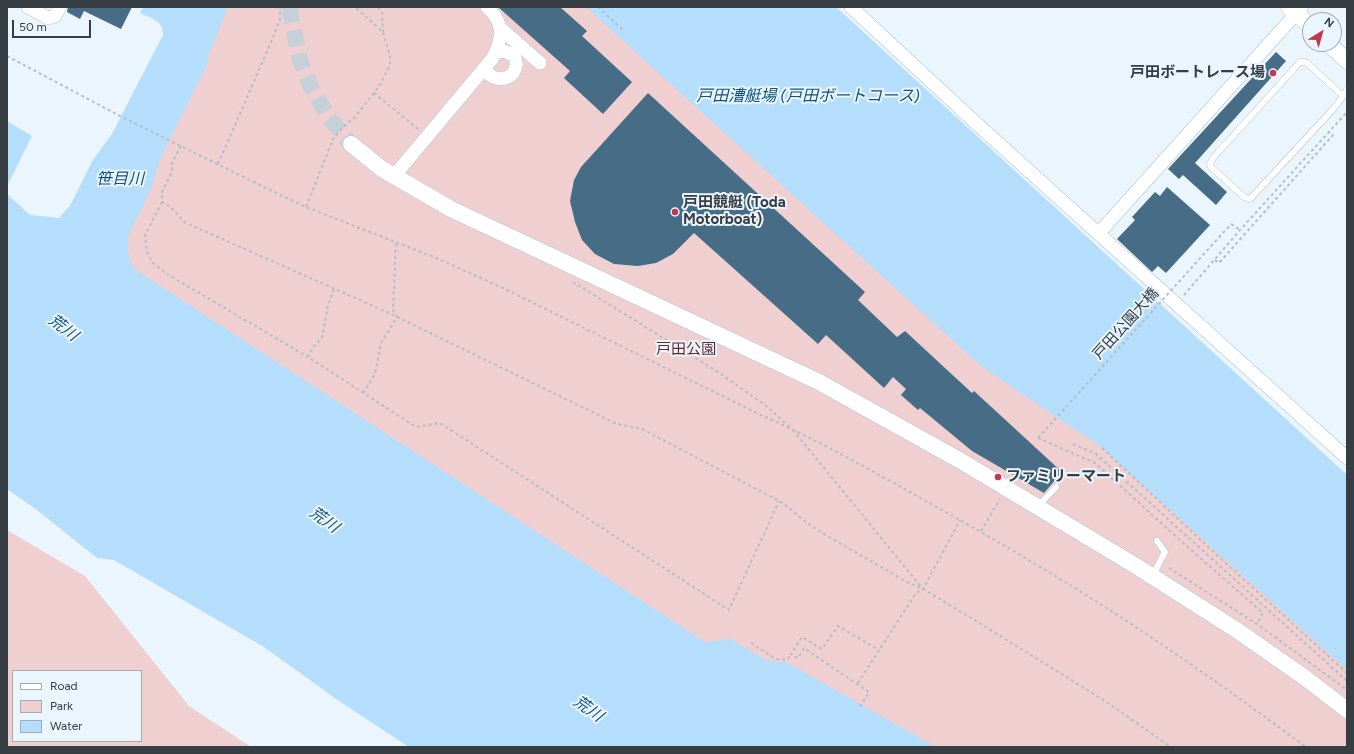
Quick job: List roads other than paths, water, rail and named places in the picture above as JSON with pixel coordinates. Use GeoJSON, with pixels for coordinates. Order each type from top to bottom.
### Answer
{"type":"FeatureCollection","features":[{"type":"Feature","properties":{"kind":"street"},"geometry":{"type":"LineString","coordinates":[[28,7],[48,18],[55,16],[60,7]]}},
{"type":"Feature","properties":{"kind":"street"},"geometry":{"type":"LineString","coordinates":[[394,176],[496,52],[500,28],[497,18],[487,7]]}},
{"type":"Feature","properties":{"kind":"street"},"geometry":{"type":"LineString","coordinates":[[851,7],[977,124],[1347,458]]}},
{"type":"Feature","properties":{"kind":"street"},"geometry":{"type":"LineString","coordinates":[[1099,233],[1296,9]]}},
{"type":"Feature","properties":{"kind":"street"},"geometry":{"type":"LineString","coordinates":[[500,28],[540,63]]}},
{"type":"Feature","properties":{"kind":"street"},"geometry":{"type":"LineString","coordinates":[[483,69],[493,77],[502,79],[507,78],[515,71],[516,62],[513,55],[504,52],[496,52]]}},
{"type":"Feature","properties":{"kind":"street"},"geometry":{"type":"LineString","coordinates":[[1337,52],[1347,61]]}},
{"type":"Feature","properties":{"kind":"street"},"geometry":{"type":"LineString","coordinates":[[350,144],[371,161],[394,176],[451,208],[819,382],[961,460],[1153,577],[1238,631],[1304,677],[1347,710]]}},
{"type":"Feature","properties":{"kind":"lane"},"geometry":{"type":"LineString","coordinates":[[1300,62],[1307,63],[1345,93],[1336,106],[1251,198],[1249,199],[1244,197],[1211,166],[1210,164],[1213,158],[1300,62]]}},
{"type":"Feature","properties":{"kind":"lane"},"geometry":{"type":"LineString","coordinates":[[1037,507],[1056,487]]}},
{"type":"Feature","properties":{"kind":"lane"},"geometry":{"type":"LineString","coordinates":[[1153,577],[1165,552],[1157,541]]}},
{"type":"Feature","properties":{"kind":"water"},"geometry":{"type":"Polygon","coordinates":[[[143,7],[228,7],[207,59],[209,61],[160,159],[151,189],[128,236],[127,247],[131,263],[136,270],[705,642],[730,639],[766,660],[788,663],[936,747],[409,747],[339,701],[264,647],[114,560],[97,558],[37,510],[7,489],[7,194],[30,215],[60,218],[69,207],[93,160],[112,134],[163,35],[163,30],[159,23],[140,13],[143,7]]]}},
{"type":"Feature","properties":{"kind":"water","name":"戸田漕艇場 (戸田ボートコース)"},"geometry":{"type":"Polygon","coordinates":[[[586,7],[836,7],[1347,475],[1347,670],[1101,447],[982,367],[586,7]]]}},
{"type":"Feature","properties":{"kind":"water"},"geometry":{"type":"Polygon","coordinates":[[[7,121],[32,136],[7,186],[7,121]]]}},
{"type":"Feature","properties":{"kind":"tunnel"},"geometry":{"type":"LineString","coordinates":[[289,7],[300,60],[311,87],[329,118],[351,144]]}},
{"type":"Feature","properties":{"kind":"place","name":"戸田ボートレース場"},"geometry":{"type":"Point","coordinates":[1273,73]}},
{"type":"Feature","properties":{"kind":"place","name":"戸田競艇 (Toda Motorboat)"},"geometry":{"type":"Point","coordinates":[675,212]}},
{"type":"Feature","properties":{"kind":"place","name":"ファミリーマート"},"geometry":{"type":"Point","coordinates":[998,477]}},
{"type":"Feature","properties":{"kind":"water label","name":"笹目川"},"geometry":{"type":"Point","coordinates":[120,179]}},
{"type":"Feature","properties":{"kind":"water label","name":"荒川"},"geometry":{"type":"Point","coordinates":[63,328]}},
{"type":"Feature","properties":{"kind":"water label","name":"荒川"},"geometry":{"type":"Point","coordinates":[324,520]}},
{"type":"Feature","properties":{"kind":"water label","name":"荒川"},"geometry":{"type":"Point","coordinates":[588,709]}},
{"type":"Feature","properties":{"kind":"park label","name":"戸田公園"},"geometry":{"type":"Point","coordinates":[686,350]}}]}
